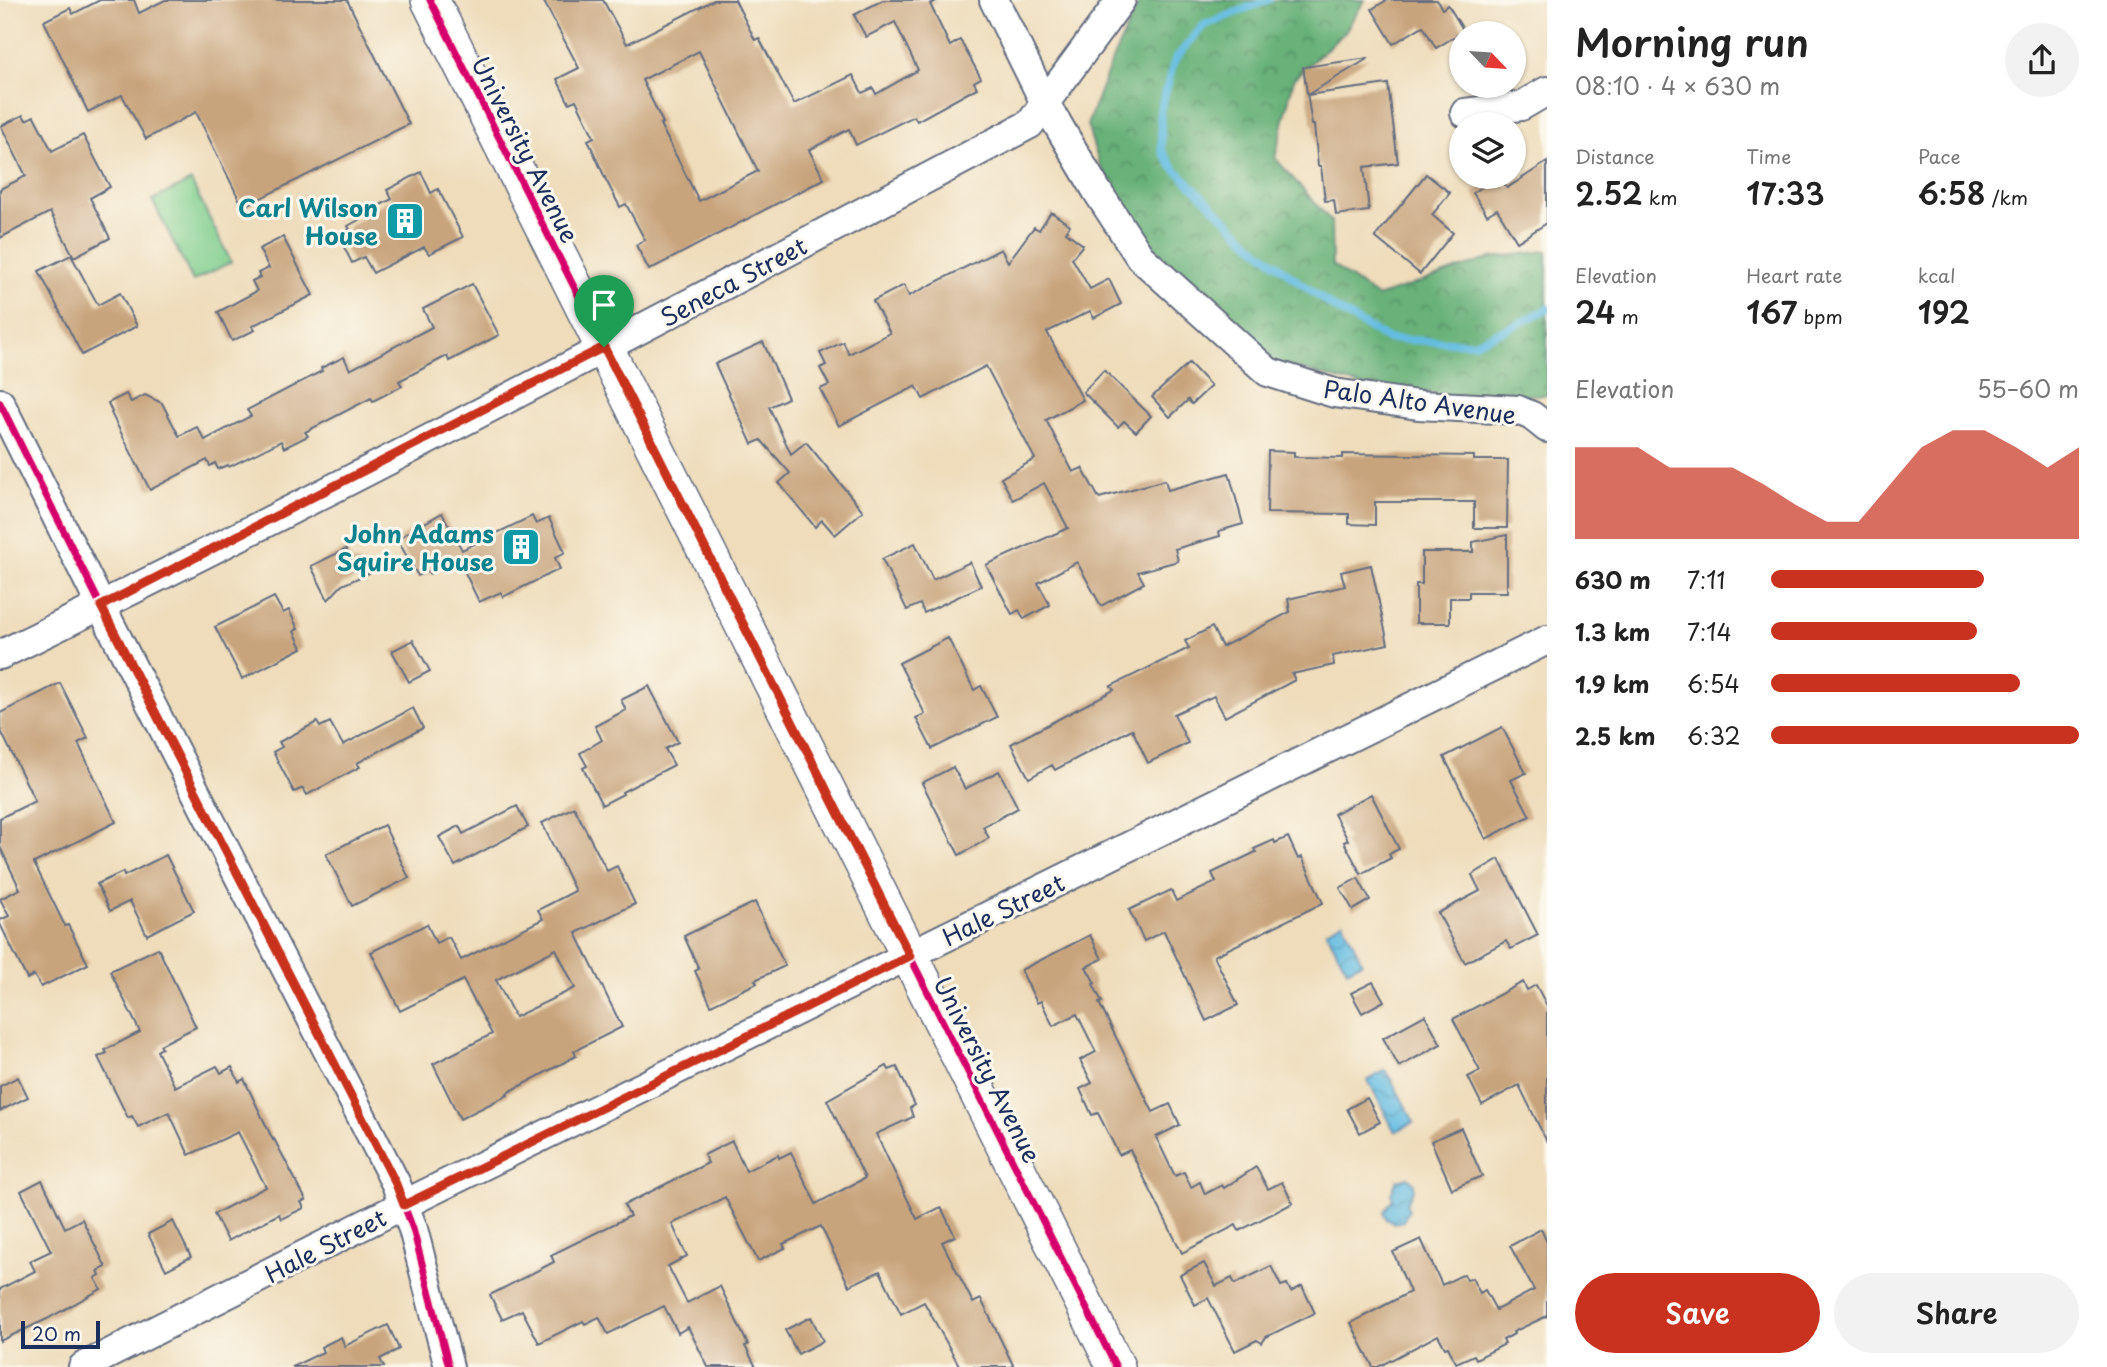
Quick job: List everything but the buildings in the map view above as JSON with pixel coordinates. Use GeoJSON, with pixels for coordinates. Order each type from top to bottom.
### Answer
{"type":"FeatureCollection","features":[{"type":"Feature","properties":{"kind":"main road","name":"University Avenue"},"geometry":{"type":"LineString","coordinates":[[430,0],[1116,1367]]}},
{"type":"Feature","properties":{"kind":"street","name":"Palo Alto Avenue"},"geometry":{"type":"LineString","coordinates":[[994,0],[1045,103],[1140,257],[1268,372],[1334,393],[1419,405],[1518,410],[1532,416],[1547,428]]}},
{"type":"Feature","properties":{"kind":"street"},"geometry":{"type":"LineString","coordinates":[[1045,103],[1121,0]]}},
{"type":"Feature","properties":{"kind":"street"},"geometry":{"type":"LineString","coordinates":[[1473,112],[1521,106],[1547,91]]}},
{"type":"Feature","properties":{"kind":"street","name":"Seneca Street"},"geometry":{"type":"LineString","coordinates":[[0,654],[101,606],[1030,124],[1045,103]]}},
{"type":"Feature","properties":{"kind":"street"},"geometry":{"type":"LineString","coordinates":[[0,402],[396,1184],[417,1242],[449,1367]]}},
{"type":"Feature","properties":{"kind":"street","name":"Hale Street"},"geometry":{"type":"LineString","coordinates":[[83,1367],[404,1205],[1547,640]]}},
{"type":"Feature","properties":{"kind":"green space"},"geometry":{"type":"Polygon","coordinates":[[[1140,0],[1365,0],[1344,33],[1294,78],[1275,158],[1331,221],[1332,265],[1377,297],[1491,258],[1547,251],[1547,395],[1450,395],[1364,386],[1273,362],[1180,278],[1140,229],[1100,166],[1087,125],[1113,58],[1140,0]]]}},
{"type":"Feature","properties":{"kind":"green space"},"geometry":{"type":"Polygon","coordinates":[[[191,181],[231,262],[193,281],[152,200],[191,181]]]}},
{"type":"Feature","properties":{"kind":"water"},"geometry":{"type":"Polygon","coordinates":[[[1343,922],[1362,962],[1347,970],[1326,931],[1343,922]]]}},
{"type":"Feature","properties":{"kind":"water"},"geometry":{"type":"Polygon","coordinates":[[[1386,1070],[1414,1122],[1395,1132],[1368,1080],[1386,1070]]]}},
{"type":"Feature","properties":{"kind":"water"},"geometry":{"type":"Polygon","coordinates":[[[1408,1177],[1414,1183],[1414,1189],[1406,1204],[1409,1210],[1403,1221],[1394,1223],[1386,1219],[1384,1212],[1393,1198],[1391,1194],[1397,1180],[1408,1177]]]}},
{"type":"Feature","properties":{"kind":"waterway"},"geometry":{"type":"LineString","coordinates":[[1268,0],[1204,25],[1175,59],[1160,111],[1162,151],[1172,166],[1248,241],[1290,275],[1333,307],[1387,339],[1474,343],[1547,309]]}},
{"type":"Feature","properties":{"kind":"cycle path"},"geometry":{"type":"LineString","coordinates":[[430,0],[1116,1367]]}},
{"type":"Feature","properties":{"kind":"cycle path"},"geometry":{"type":"LineString","coordinates":[[0,403],[396,1184],[413,1229],[449,1367]]}},
{"type":"Feature","properties":{"kind":"place","name":"Carl Wilson House"},"geometry":{"type":"Point","coordinates":[405,221]}},
{"type":"Feature","properties":{"kind":"place","name":"John Adams Squire House"},"geometry":{"type":"Point","coordinates":[521,547]}},
{"type":"Feature","properties":{"kind":"route"},"geometry":{"type":"LineString","coordinates":[[604,347],[910,956],[404,1205],[396,1184],[101,606],[604,347]]}}]}
